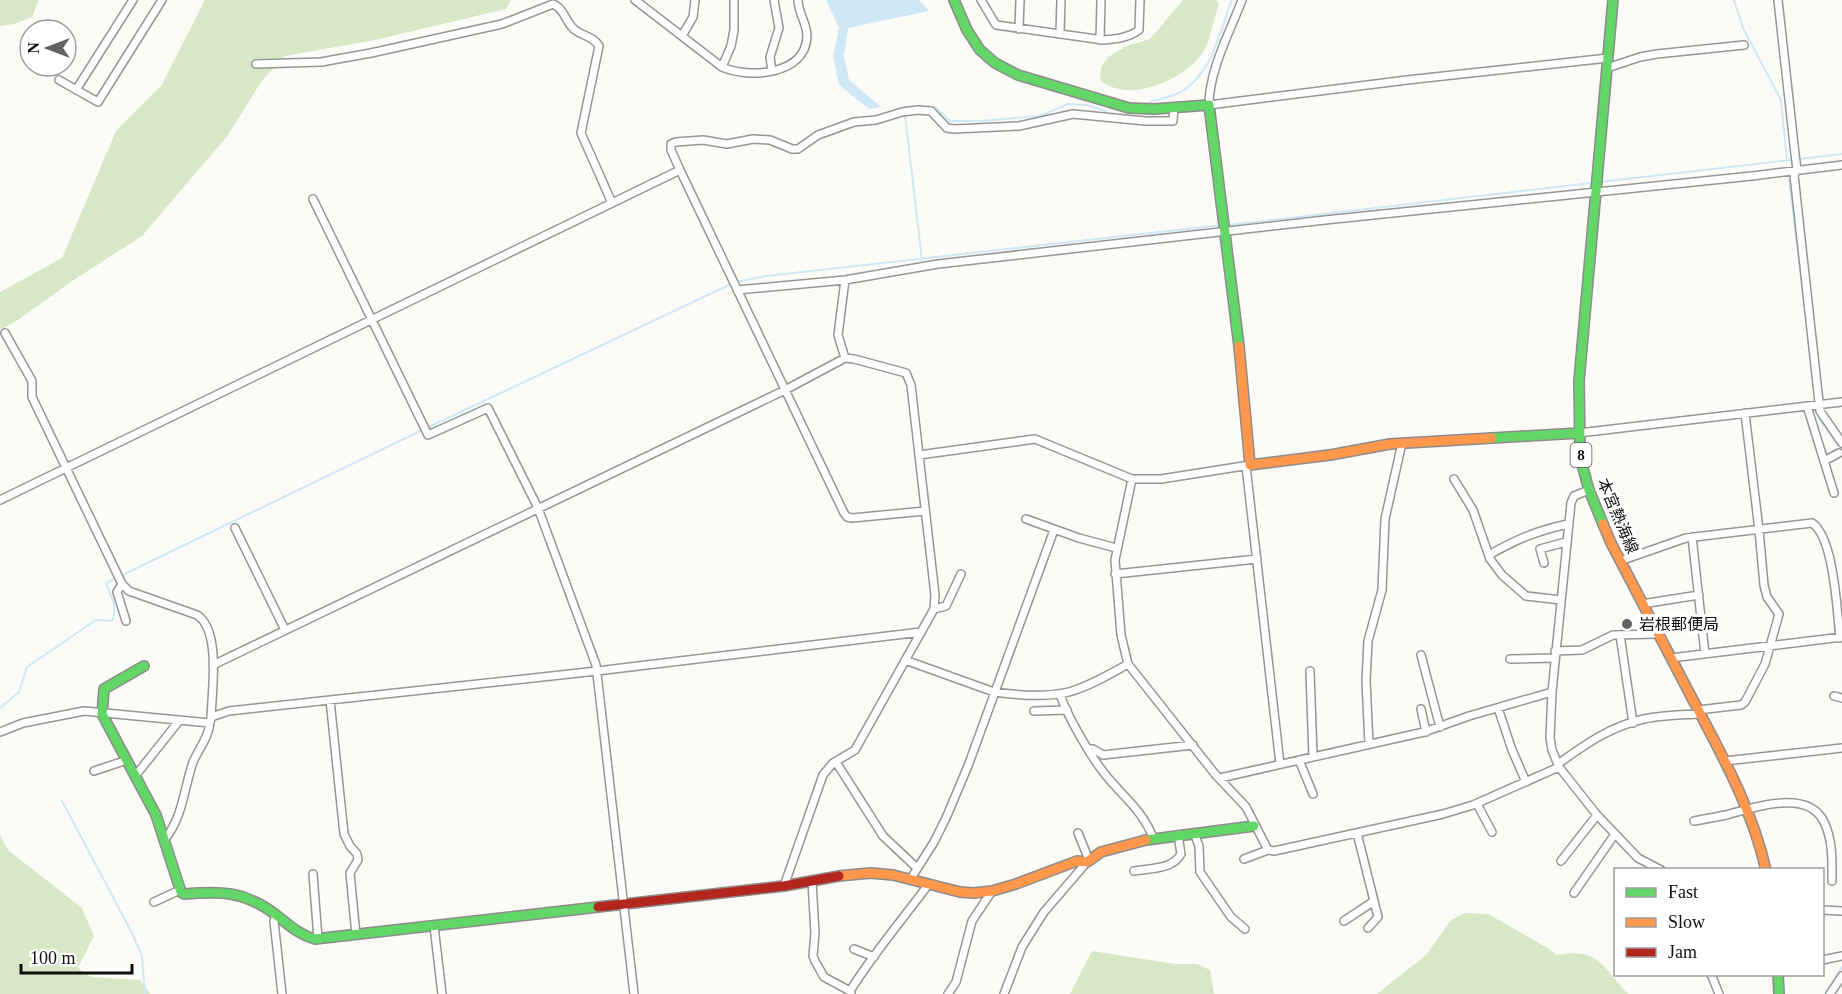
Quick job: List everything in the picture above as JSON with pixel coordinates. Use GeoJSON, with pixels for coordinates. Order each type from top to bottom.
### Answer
{"type":"FeatureCollection","features":[{"type":"Feature","properties":{"kind":"street"},"geometry":{"type":"LineString","coordinates":[[76,90],[133,0]]}},
{"type":"Feature","properties":{"kind":"street"},"geometry":{"type":"LineString","coordinates":[[59,80],[98,102],[162,0]]}},
{"type":"Feature","properties":{"kind":"street"},"geometry":{"type":"LineString","coordinates":[[635,0],[722,67],[749,74],[772,71],[794,61],[801,54],[805,46],[806,30],[798,9],[798,0]]}},
{"type":"Feature","properties":{"kind":"street"},"geometry":{"type":"LineString","coordinates":[[682,36],[693,16],[695,0]]}},
{"type":"Feature","properties":{"kind":"street"},"geometry":{"type":"LineString","coordinates":[[722,67],[731,46],[734,30],[734,0]]}},
{"type":"Feature","properties":{"kind":"street"},"geometry":{"type":"LineString","coordinates":[[772,71],[770,57],[779,28],[774,0]]}},
{"type":"Feature","properties":{"kind":"street"},"geometry":{"type":"LineString","coordinates":[[954,0],[967,31],[978,47],[988,58],[1005,69],[1119,106],[1137,109],[1209,105],[1407,80],[1608,63],[1657,54],[1744,45]]}},
{"type":"Feature","properties":{"kind":"street"},"geometry":{"type":"LineString","coordinates":[[981,0],[996,26],[1100,40],[1120,39],[1133,35],[1139,30],[1140,0]]}},
{"type":"Feature","properties":{"kind":"street"},"geometry":{"type":"LineString","coordinates":[[1019,29],[1020,0]]}},
{"type":"Feature","properties":{"kind":"street"},"geometry":{"type":"LineString","coordinates":[[1060,34],[1061,0]]}},
{"type":"Feature","properties":{"kind":"street"},"geometry":{"type":"LineString","coordinates":[[1100,40],[1101,0]]}},
{"type":"Feature","properties":{"kind":"street"},"geometry":{"type":"LineString","coordinates":[[1242,0],[1228,31],[1211,84],[1209,105],[1242,373],[1257,559],[1280,764]]}},
{"type":"Feature","properties":{"kind":"street","name":"本宮熱海線"},"geometry":{"type":"LineString","coordinates":[[1613,0],[1579,381],[1579,433],[1583,468],[1600,519],[1620,561],[1725,761],[1747,809],[1765,868]]}},
{"type":"Feature","properties":{"kind":"street"},"geometry":{"type":"LineString","coordinates":[[1779,0],[1797,170],[1794,175],[1814,405],[1824,461],[1834,493]]}},
{"type":"Feature","properties":{"kind":"street"},"geometry":{"type":"LineString","coordinates":[[256,64],[321,62],[371,53],[502,24],[553,4],[561,9],[574,30],[596,41],[599,46],[581,133],[612,203]]}},
{"type":"Feature","properties":{"kind":"street"},"geometry":{"type":"LineString","coordinates":[[925,511],[847,517],[680,170],[671,150],[671,144],[703,140],[727,144],[753,139],[770,140],[792,149],[798,149],[818,135],[854,122],[876,120],[911,110],[931,111],[947,128],[954,129],[1019,126],[1072,114],[1145,121],[1173,120],[1174,107]]}},
{"type":"Feature","properties":{"kind":"street"},"geometry":{"type":"LineString","coordinates":[[736,288],[845,280],[938,264],[1842,165]]}},
{"type":"Feature","properties":{"kind":"street"},"geometry":{"type":"LineString","coordinates":[[0,500],[680,170]]}},
{"type":"Feature","properties":{"kind":"street"},"geometry":{"type":"LineString","coordinates":[[313,199],[429,435],[488,408],[538,508],[597,665],[634,994]]}},
{"type":"Feature","properties":{"kind":"street"},"geometry":{"type":"LineString","coordinates":[[845,280],[838,335],[845,358]]}},
{"type":"Feature","properties":{"kind":"street"},"geometry":{"type":"LineString","coordinates":[[5,333],[32,381],[32,397],[122,584],[129,591],[197,615],[203,619],[209,634],[213,664],[207,738],[193,763],[183,800],[170,833],[165,839]]}},
{"type":"Feature","properties":{"kind":"street"},"geometry":{"type":"LineString","coordinates":[[213,664],[785,390],[845,358],[854,358],[906,374],[919,455],[935,595],[934,609],[855,750],[828,768],[818,787],[784,886]]}},
{"type":"Feature","properties":{"kind":"street"},"geometry":{"type":"LineString","coordinates":[[919,455],[1035,439],[1132,479],[1161,479],[1402,443],[1579,433],[1842,402]]}},
{"type":"Feature","properties":{"kind":"street"},"geometry":{"type":"LineString","coordinates":[[1814,405],[1842,443]]}},
{"type":"Feature","properties":{"kind":"street"},"geometry":{"type":"LineString","coordinates":[[1244,859],[1268,850],[1274,851],[1357,833],[1477,804],[1559,765],[1594,739],[1643,719],[1741,705],[1745,702],[1761,674],[1779,614],[1766,593],[1744,413]]}},
{"type":"Feature","properties":{"kind":"street"},"geometry":{"type":"LineString","coordinates":[[1368,744],[1366,681],[1368,641],[1382,590],[1385,519],[1402,443]]}},
{"type":"Feature","properties":{"kind":"street"},"geometry":{"type":"LineString","coordinates":[[1824,461],[1839,453]]}},
{"type":"Feature","properties":{"kind":"street"},"geometry":{"type":"LineString","coordinates":[[1132,479],[1116,548],[1115,574],[1121,635],[1128,664],[1193,746],[1246,807],[1268,850]]}},
{"type":"Feature","properties":{"kind":"street"},"geometry":{"type":"LineString","coordinates":[[1454,479],[1475,515],[1489,555],[1502,575],[1526,596],[1561,600]]}},
{"type":"Feature","properties":{"kind":"street"},"geometry":{"type":"LineString","coordinates":[[1589,490],[1572,499],[1568,524],[1555,654],[1550,738],[1559,765],[1597,815],[1638,858],[1657,868]]}},
{"type":"Feature","properties":{"kind":"street"},"geometry":{"type":"LineString","coordinates":[[1026,519],[1053,530],[1116,548]]}},
{"type":"Feature","properties":{"kind":"street"},"geometry":{"type":"LineString","coordinates":[[1620,561],[1692,537],[1812,523],[1821,532],[1831,562],[1841,638],[1671,658]]}},
{"type":"Feature","properties":{"kind":"street"},"geometry":{"type":"LineString","coordinates":[[1489,555],[1539,530],[1568,524]]}},
{"type":"Feature","properties":{"kind":"street"},"geometry":{"type":"LineString","coordinates":[[235,528],[285,630]]}},
{"type":"Feature","properties":{"kind":"street"},"geometry":{"type":"LineString","coordinates":[[910,879],[934,842],[946,818],[1053,530]]}},
{"type":"Feature","properties":{"kind":"street"},"geometry":{"type":"LineString","coordinates":[[1692,537],[1705,654]]}},
{"type":"Feature","properties":{"kind":"street"},"geometry":{"type":"LineString","coordinates":[[1544,563],[1540,549],[1566,542]]}},
{"type":"Feature","properties":{"kind":"street"},"geometry":{"type":"LineString","coordinates":[[1115,574],[1257,559]]}},
{"type":"Feature","properties":{"kind":"street"},"geometry":{"type":"LineString","coordinates":[[934,609],[946,606],[961,574]]}},
{"type":"Feature","properties":{"kind":"street"},"geometry":{"type":"LineString","coordinates":[[122,584],[117,592],[126,621]]}},
{"type":"Feature","properties":{"kind":"street"},"geometry":{"type":"LineString","coordinates":[[1642,604],[1699,595]]}},
{"type":"Feature","properties":{"kind":"street"},"geometry":{"type":"LineString","coordinates":[[0,732],[22,723],[84,711],[179,721],[210,720],[229,711],[597,671],[921,632]]}},
{"type":"Feature","properties":{"kind":"street"},"geometry":{"type":"LineString","coordinates":[[1510,659],[1582,651],[1604,638],[1620,635],[1658,634]]}},
{"type":"Feature","properties":{"kind":"street"},"geometry":{"type":"LineString","coordinates":[[1620,635],[1633,723]]}},
{"type":"Feature","properties":{"kind":"street"},"geometry":{"type":"LineString","coordinates":[[1420,655],[1440,727]]}},
{"type":"Feature","properties":{"kind":"street"},"geometry":{"type":"LineString","coordinates":[[905,660],[994,692],[1060,694],[1072,691],[1128,664]]}},
{"type":"Feature","properties":{"kind":"street"},"geometry":{"type":"LineString","coordinates":[[144,666],[104,689],[102,714],[156,815],[180,890],[184,894],[233,892],[260,903],[307,937],[318,939],[623,905],[784,886],[843,875],[870,873],[910,879],[965,893],[992,891],[1077,861],[1088,861]]}},
{"type":"Feature","properties":{"kind":"street"},"geometry":{"type":"LineString","coordinates":[[1310,671],[1313,757]]}},
{"type":"Feature","properties":{"kind":"street"},"geometry":{"type":"LineString","coordinates":[[1220,778],[1426,732],[1552,692]]}},
{"type":"Feature","properties":{"kind":"street"},"geometry":{"type":"LineString","coordinates":[[1060,694],[1107,778],[1147,822],[1153,838]]}},
{"type":"Feature","properties":{"kind":"street"},"geometry":{"type":"LineString","coordinates":[[330,700],[344,834],[357,854],[358,860],[350,873],[356,935]]}},
{"type":"Feature","properties":{"kind":"street"},"geometry":{"type":"LineString","coordinates":[[1498,708],[1512,750],[1527,782]]}},
{"type":"Feature","properties":{"kind":"street"},"geometry":{"type":"LineString","coordinates":[[1420,709],[1426,732]]}},
{"type":"Feature","properties":{"kind":"street"},"geometry":{"type":"LineString","coordinates":[[1034,711],[1067,710]]}},
{"type":"Feature","properties":{"kind":"street"},"geometry":{"type":"LineString","coordinates":[[136,775],[179,721]]}},
{"type":"Feature","properties":{"kind":"street"},"geometry":{"type":"LineString","coordinates":[[1089,749],[1103,756],[1193,746]]}},
{"type":"Feature","properties":{"kind":"street"},"geometry":{"type":"LineString","coordinates":[[1725,761],[1842,748]]}},
{"type":"Feature","properties":{"kind":"street"},"geometry":{"type":"LineString","coordinates":[[94,771],[127,760]]}},
{"type":"Feature","properties":{"kind":"street"},"geometry":{"type":"LineString","coordinates":[[1299,760],[1312,794]]}},
{"type":"Feature","properties":{"kind":"street"},"geometry":{"type":"LineString","coordinates":[[836,762],[883,836],[917,868]]}},
{"type":"Feature","properties":{"kind":"street"},"geometry":{"type":"LineString","coordinates":[[1694,821],[1747,809],[1789,803],[1808,806],[1823,819],[1828,831],[1832,881]]}},
{"type":"Feature","properties":{"kind":"street"},"geometry":{"type":"LineString","coordinates":[[1477,804],[1491,832]]}},
{"type":"Feature","properties":{"kind":"street"},"geometry":{"type":"LineString","coordinates":[[1561,861],[1597,815]]}},
{"type":"Feature","properties":{"kind":"street"},"geometry":{"type":"LineString","coordinates":[[1004,994],[1022,947],[1038,921],[1053,900],[1088,861],[1101,852],[1153,838],[1254,826]]}},
{"type":"Feature","properties":{"kind":"street"},"geometry":{"type":"LineString","coordinates":[[1078,833],[1088,861]]}},
{"type":"Feature","properties":{"kind":"street"},"geometry":{"type":"LineString","coordinates":[[1194,833],[1198,846],[1200,872],[1231,917],[1245,929]]}},
{"type":"Feature","properties":{"kind":"street"},"geometry":{"type":"LineString","coordinates":[[1357,833],[1378,917],[1368,928]]}},
{"type":"Feature","properties":{"kind":"street"},"geometry":{"type":"LineString","coordinates":[[1574,893],[1615,834]]}},
{"type":"Feature","properties":{"kind":"street"},"geometry":{"type":"LineString","coordinates":[[1134,871],[1163,866],[1175,861],[1181,854],[1178,835]]}},
{"type":"Feature","properties":{"kind":"street"},"geometry":{"type":"LineString","coordinates":[[313,874],[318,939]]}},
{"type":"Feature","properties":{"kind":"street"},"geometry":{"type":"LineString","coordinates":[[812,882],[815,933],[813,956],[824,976],[851,992],[928,885]]}},
{"type":"Feature","properties":{"kind":"street"},"geometry":{"type":"LineString","coordinates":[[154,902],[180,890]]}},
{"type":"Feature","properties":{"kind":"street"},"geometry":{"type":"LineString","coordinates":[[948,994],[956,982],[972,921],[992,891]]}},
{"type":"Feature","properties":{"kind":"street"},"geometry":{"type":"LineString","coordinates":[[1344,921],[1374,900]]}},
{"type":"Feature","properties":{"kind":"street"},"geometry":{"type":"LineString","coordinates":[[1824,910],[1842,912]]}},
{"type":"Feature","properties":{"kind":"street"},"geometry":{"type":"LineString","coordinates":[[276,915],[274,921],[282,994]]}},
{"type":"Feature","properties":{"kind":"street"},"geometry":{"type":"LineString","coordinates":[[434,926],[442,994]]}},
{"type":"Feature","properties":{"kind":"street"},"geometry":{"type":"LineString","coordinates":[[854,950],[874,957]]}},
{"type":"Feature","properties":{"kind":"street"},"geometry":{"type":"LineString","coordinates":[[1824,960],[1842,956]]}},
{"type":"Feature","properties":{"kind":"street"},"geometry":{"type":"LineString","coordinates":[[1711,976],[1719,994]]}},
{"type":"Feature","properties":{"kind":"street"},"geometry":{"type":"LineString","coordinates":[[1778,976],[1779,994]]}},
{"type":"Feature","properties":{"kind":"street"},"geometry":{"type":"LineString","coordinates":[[1830,994],[1842,976]]}},
{"type":"Feature","properties":{"kind":"green space"},"geometry":{"type":"Polygon","coordinates":[[[0,0],[39,0],[32,17],[18,18],[18,22],[0,26],[0,0]]]}},
{"type":"Feature","properties":{"kind":"green space"},"geometry":{"type":"Polygon","coordinates":[[[205,0],[511,0],[506,9],[375,40],[285,56],[261,82],[228,135],[142,236],[0,330],[0,292],[62,258],[116,131],[161,86],[205,0]]]}},
{"type":"Feature","properties":{"kind":"green space"},"geometry":{"type":"Polygon","coordinates":[[[1183,0],[1216,0],[1219,4],[1207,44],[1197,60],[1172,79],[1141,89],[1126,90],[1112,87],[1100,80],[1101,67],[1108,57],[1127,46],[1150,39],[1183,0]]]}},
{"type":"Feature","properties":{"kind":"green space"},"geometry":{"type":"Polygon","coordinates":[[[0,835],[8,850],[82,908],[94,936],[78,968],[91,977],[140,980],[150,994],[0,994],[0,835]]]}},
{"type":"Feature","properties":{"kind":"green space"},"geometry":{"type":"Polygon","coordinates":[[[1465,913],[1488,914],[1557,955],[1571,953],[1591,957],[1606,968],[1628,994],[1377,994],[1426,955],[1451,920],[1465,913]]]}},
{"type":"Feature","properties":{"kind":"green space"},"geometry":{"type":"Polygon","coordinates":[[[1092,951],[1175,964],[1197,964],[1210,970],[1214,994],[1070,994],[1092,951]]]}},
{"type":"Feature","properties":{"kind":"water"},"geometry":{"type":"Polygon","coordinates":[[[826,0],[919,0],[929,11],[848,28],[844,56],[849,80],[881,107],[869,109],[839,85],[833,56],[839,28],[826,0]]]}},
{"type":"Feature","properties":{"kind":"waterway"},"geometry":{"type":"LineString","coordinates":[[1150,102],[1170,97],[1192,84],[1214,51],[1232,0]]}},
{"type":"Feature","properties":{"kind":"waterway"},"geometry":{"type":"LineString","coordinates":[[1734,0],[1743,28],[1781,100],[1787,160]]}},
{"type":"Feature","properties":{"kind":"waterway"},"geometry":{"type":"LineString","coordinates":[[922,260],[904,107],[935,107],[950,121],[1040,116],[1068,104],[1087,105],[1106,111]]}},
{"type":"Feature","properties":{"kind":"waterway"},"geometry":{"type":"LineString","coordinates":[[1600,182],[1842,154]]}},
{"type":"Feature","properties":{"kind":"waterway"},"geometry":{"type":"LineString","coordinates":[[1789,179],[1816,402]]}},
{"type":"Feature","properties":{"kind":"waterway"},"geometry":{"type":"LineString","coordinates":[[1228,225],[1592,183]]}},
{"type":"Feature","properties":{"kind":"waterway"},"geometry":{"type":"LineString","coordinates":[[736,282],[766,276],[1222,225]]}},
{"type":"Feature","properties":{"kind":"waterway"},"geometry":{"type":"LineString","coordinates":[[0,708],[19,692],[27,667],[96,620],[112,621],[114,607],[106,583],[731,284]]}},
{"type":"Feature","properties":{"kind":"waterway"},"geometry":{"type":"LineString","coordinates":[[1817,411],[1820,420],[1842,451]]}},
{"type":"Feature","properties":{"kind":"waterway"},"geometry":{"type":"LineString","coordinates":[[62,801],[142,956],[145,994]]}},
{"type":"Feature","properties":{"kind":"waterway"},"geometry":{"type":"LineString","coordinates":[[1825,994],[1842,967]]}},
{"type":"Feature","properties":{"kind":"traffic: fast"},"geometry":{"type":"LineString","coordinates":[[954,0],[967,30],[980,50],[995,63],[1018,75],[1129,108],[1154,109],[1209,105],[1239,346]]}},
{"type":"Feature","properties":{"kind":"traffic: fast"},"geometry":{"type":"LineString","coordinates":[[1603,524],[1583,468],[1580,447],[1579,381],[1613,0]]}},
{"type":"Feature","properties":{"kind":"traffic: fast"},"geometry":{"type":"LineString","coordinates":[[1492,438],[1579,433]]}},
{"type":"Feature","properties":{"kind":"traffic: fast"},"geometry":{"type":"LineString","coordinates":[[144,666],[104,689],[102,714],[156,815],[181,892],[184,894],[221,893],[242,897],[264,906],[299,932],[315,939],[598,907]]}},
{"type":"Feature","properties":{"kind":"traffic: fast"},"geometry":{"type":"LineString","coordinates":[[1146,840],[1254,826]]}},
{"type":"Feature","properties":{"kind":"traffic: fast"},"geometry":{"type":"LineString","coordinates":[[1778,976],[1779,994]]}},
{"type":"Feature","properties":{"kind":"traffic: slow"},"geometry":{"type":"LineString","coordinates":[[1239,346],[1250,465],[1330,455],[1390,444],[1492,438]]}},
{"type":"Feature","properties":{"kind":"traffic: slow"},"geometry":{"type":"LineString","coordinates":[[1603,524],[1736,784],[1753,826],[1765,868]]}},
{"type":"Feature","properties":{"kind":"traffic: slow"},"geometry":{"type":"LineString","coordinates":[[839,876],[870,873],[893,875],[960,892],[992,891],[1077,861],[1087,862],[1101,852],[1146,840]]}},
{"type":"Feature","properties":{"kind":"traffic: jam"},"geometry":{"type":"LineString","coordinates":[[598,907],[784,886],[839,876]]}},
{"type":"Feature","properties":{"kind":"place","name":"岩根郵便局"},"geometry":{"type":"Point","coordinates":[1627,624]}}]}
